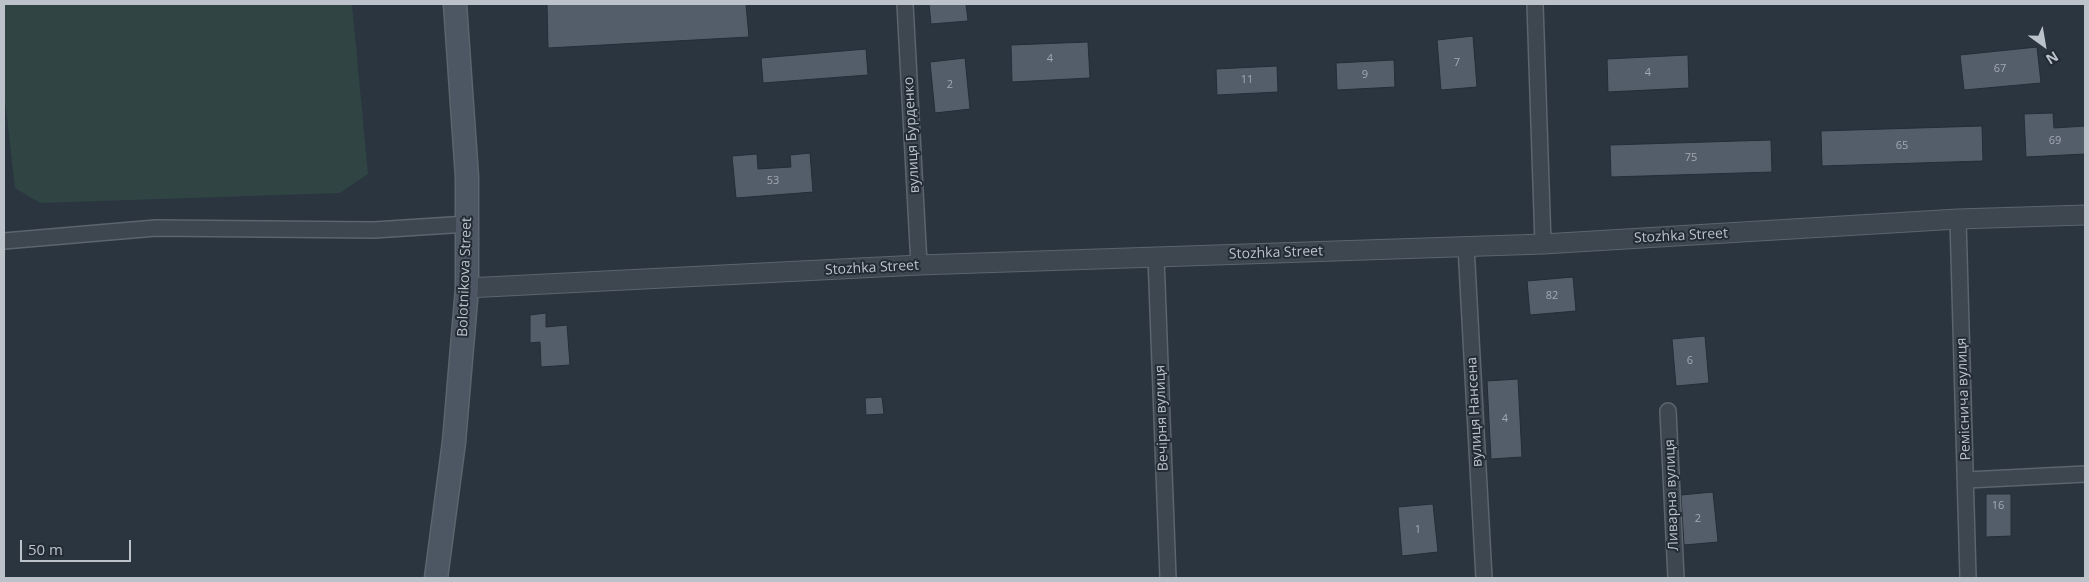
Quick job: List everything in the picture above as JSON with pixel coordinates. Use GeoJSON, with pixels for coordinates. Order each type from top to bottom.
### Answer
{"type":"FeatureCollection","features":[{"type":"Feature","properties":{"kind":"main road","name":"Bolotnikova Street"},"geometry":{"type":"LineString","coordinates":[[436,578],[454,442],[467,288],[465,128],[455,4]]}},
{"type":"Feature","properties":{"kind":"street","name":"вулиця Бурденко"},"geometry":{"type":"LineString","coordinates":[[905,4],[919,265]]}},
{"type":"Feature","properties":{"kind":"street"},"geometry":{"type":"LineString","coordinates":[[1535,4],[1543,244]]}},
{"type":"Feature","properties":{"kind":"street","name":"Stozhka Street"},"geometry":{"type":"LineString","coordinates":[[467,288],[919,265],[1543,244],[1958,219],[2085,215]]}},
{"type":"Feature","properties":{"kind":"street","name":"Реміснича вулиця"},"geometry":{"type":"LineString","coordinates":[[1958,219],[1968,578]]}},
{"type":"Feature","properties":{"kind":"street"},"geometry":{"type":"LineString","coordinates":[[4,241],[156,228],[374,230],[467,224]]}},
{"type":"Feature","properties":{"kind":"street","name":"вулиця Нансена"},"geometry":{"type":"LineString","coordinates":[[1466,246],[1484,578]]}},
{"type":"Feature","properties":{"kind":"street","name":"Вечірня вулиця"},"geometry":{"type":"LineString","coordinates":[[1156,257],[1168,578]]}},
{"type":"Feature","properties":{"kind":"street","name":"Ливарна вулиця"},"geometry":{"type":"LineString","coordinates":[[1668,412],[1676,578]]}},
{"type":"Feature","properties":{"kind":"street"},"geometry":{"type":"LineString","coordinates":[[1966,480],[2085,474]]}},
{"type":"Feature","properties":{"kind":"green space"},"geometry":{"type":"Polygon","coordinates":[[[4,4],[352,4],[368,174],[340,193],[40,203],[15,188],[4,91],[4,4]]]}},
{"type":"Feature","properties":{"kind":"building"},"geometry":{"type":"Polygon","coordinates":[[[547,4],[746,4],[749,37],[548,48],[547,4]]]}},
{"type":"Feature","properties":{"kind":"building"},"geometry":{"type":"Polygon","coordinates":[[[929,4],[966,4],[968,21],[931,24],[929,4]]]}},
{"type":"Feature","properties":{"kind":"building"},"geometry":{"type":"Polygon","coordinates":[[[1473,36],[1477,87],[1441,90],[1437,40],[1473,36]]]}},
{"type":"Feature","properties":{"kind":"building"},"geometry":{"type":"Polygon","coordinates":[[[1088,42],[1090,78],[1012,82],[1011,45],[1088,42]]]}},
{"type":"Feature","properties":{"kind":"building"},"geometry":{"type":"Polygon","coordinates":[[[2037,47],[2041,83],[1964,90],[1960,55],[2037,47]]]}},
{"type":"Feature","properties":{"kind":"building"},"geometry":{"type":"Polygon","coordinates":[[[866,49],[868,75],[763,83],[761,58],[866,49]]]}},
{"type":"Feature","properties":{"kind":"building"},"geometry":{"type":"Polygon","coordinates":[[[1688,55],[1689,88],[1608,92],[1607,59],[1688,55]]]}},
{"type":"Feature","properties":{"kind":"building"},"geometry":{"type":"Polygon","coordinates":[[[965,58],[970,109],[935,113],[930,62],[965,58]]]}},
{"type":"Feature","properties":{"kind":"building"},"geometry":{"type":"Polygon","coordinates":[[[1394,60],[1395,87],[1337,90],[1336,63],[1394,60]]]}},
{"type":"Feature","properties":{"kind":"building"},"geometry":{"type":"Polygon","coordinates":[[[1277,66],[1278,92],[1217,95],[1216,69],[1277,66]]]}},
{"type":"Feature","properties":{"kind":"building"},"geometry":{"type":"Polygon","coordinates":[[[2053,113],[2054,128],[2085,126],[2085,154],[2026,157],[2024,114],[2053,113]]]}},
{"type":"Feature","properties":{"kind":"building"},"geometry":{"type":"Polygon","coordinates":[[[1982,126],[1983,161],[1822,166],[1821,131],[1982,126]]]}},
{"type":"Feature","properties":{"kind":"building"},"geometry":{"type":"Polygon","coordinates":[[[1771,140],[1772,172],[1611,177],[1610,145],[1771,140]]]}},
{"type":"Feature","properties":{"kind":"building"},"geometry":{"type":"Polygon","coordinates":[[[810,153],[813,192],[736,198],[732,156],[757,154],[758,169],[791,167],[790,155],[810,153]]]}},
{"type":"Feature","properties":{"kind":"building"},"geometry":{"type":"Polygon","coordinates":[[[1573,277],[1576,311],[1530,315],[1527,281],[1573,277]]]}},
{"type":"Feature","properties":{"kind":"building"},"geometry":{"type":"Polygon","coordinates":[[[546,313],[546,327],[567,325],[570,365],[541,367],[540,342],[530,343],[530,315],[546,313]]]}},
{"type":"Feature","properties":{"kind":"building"},"geometry":{"type":"Polygon","coordinates":[[[1705,336],[1709,383],[1676,386],[1672,339],[1705,336]]]}},
{"type":"Feature","properties":{"kind":"building"},"geometry":{"type":"Polygon","coordinates":[[[1518,379],[1522,457],[1491,459],[1487,381],[1518,379]]]}},
{"type":"Feature","properties":{"kind":"building"},"geometry":{"type":"Polygon","coordinates":[[[882,397],[884,414],[866,415],[865,398],[882,397]]]}},
{"type":"Feature","properties":{"kind":"building"},"geometry":{"type":"Polygon","coordinates":[[[1713,492],[1718,542],[1684,545],[1681,495],[1713,492]]]}},
{"type":"Feature","properties":{"kind":"building"},"geometry":{"type":"Polygon","coordinates":[[[1986,494],[2011,494],[2011,536],[1986,537],[1986,494]]]}},
{"type":"Feature","properties":{"kind":"building"},"geometry":{"type":"Polygon","coordinates":[[[1433,504],[1438,552],[1402,556],[1398,507],[1433,504]]]}}]}
